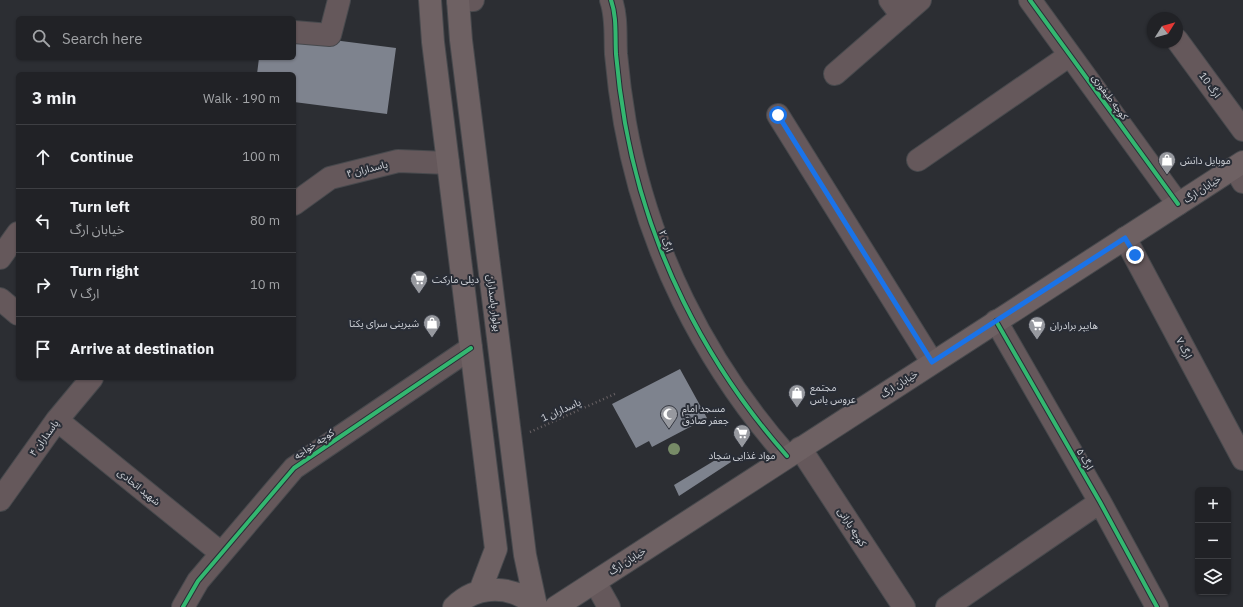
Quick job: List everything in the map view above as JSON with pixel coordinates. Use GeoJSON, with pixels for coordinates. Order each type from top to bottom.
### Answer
{"type":"FeatureCollection","features":[{"type":"Feature","properties":{"kind":"main road"},"geometry":{"type":"LineString","coordinates":[[430,0],[433,42],[496,549],[480,591]]}},
{"type":"Feature","properties":{"kind":"main road","name":"بولوار پاسداران"},"geometry":{"type":"LineString","coordinates":[[463,0],[463,55],[525,554],[543,607]]}},
{"type":"Feature","properties":{"kind":"main road","name":"خیابان ارگ"},"geometry":{"type":"LineString","coordinates":[[543,607],[595,582],[932,362],[1178,204],[1240,171]]}},
{"type":"Feature","properties":{"kind":"main road"},"geometry":{"type":"LineString","coordinates":[[454,607],[469,595],[480,591],[498,589],[516,593],[543,607]]}},
{"type":"Feature","properties":{"kind":"street"},"geometry":{"type":"LineString","coordinates":[[296,32],[330,35],[339,0]]}},
{"type":"Feature","properties":{"kind":"street","name":"ارگ ۲"},"geometry":{"type":"LineString","coordinates":[[611,0],[615,19],[620,89],[625,124],[641,192],[663,258],[690,315],[710,352],[749,410],[794,452]]}},
{"type":"Feature","properties":{"kind":"street"},"geometry":{"type":"LineString","coordinates":[[835,74],[896,8],[920,0]]}},
{"type":"Feature","properties":{"kind":"street","name":"کوچه طیفوری"},"geometry":{"type":"LineString","coordinates":[[1030,0],[1178,204]]}},
{"type":"Feature","properties":{"kind":"street","name":"ارگ 10"},"geometry":{"type":"LineString","coordinates":[[1183,48],[1243,130]]}},
{"type":"Feature","properties":{"kind":"street"},"geometry":{"type":"LineString","coordinates":[[918,160],[1070,55]]}},
{"type":"Feature","properties":{"kind":"street"},"geometry":{"type":"LineString","coordinates":[[778,115],[932,362]]}},
{"type":"Feature","properties":{"kind":"street","name":"پاسداران ۴"},"geometry":{"type":"LineString","coordinates":[[296,203],[330,178],[398,161],[448,163]]}},
{"type":"Feature","properties":{"kind":"street"},"geometry":{"type":"LineString","coordinates":[[0,258],[16,236]]}},
{"type":"Feature","properties":{"kind":"street","name":"ارگ ۷"},"geometry":{"type":"LineString","coordinates":[[1125,238],[1243,459]]}},
{"type":"Feature","properties":{"kind":"street"},"geometry":{"type":"LineString","coordinates":[[0,299],[16,312]]}},
{"type":"Feature","properties":{"kind":"street","name":"ارگ ۵"},"geometry":{"type":"LineString","coordinates":[[996,321],[1100,502],[1157,607]]}},
{"type":"Feature","properties":{"kind":"street","name":"کوچه خواجه"},"geometry":{"type":"LineString","coordinates":[[183,607],[198,580],[294,468],[471,348]]}},
{"type":"Feature","properties":{"kind":"street","name":"پاسداران ۴"},"geometry":{"type":"LineString","coordinates":[[0,500],[57,420],[90,380]]}},
{"type":"Feature","properties":{"kind":"street","name":"شهید اتحادی"},"geometry":{"type":"LineString","coordinates":[[57,420],[221,554]]}},
{"type":"Feature","properties":{"kind":"street","name":"کوچه بارانی"},"geometry":{"type":"LineString","coordinates":[[794,452],[904,607]]}},
{"type":"Feature","properties":{"kind":"street"},"geometry":{"type":"LineString","coordinates":[[947,607],[1100,502]]}},
{"type":"Feature","properties":{"kind":"street"},"geometry":{"type":"LineString","coordinates":[[595,582],[609,607]]}},
{"type":"Feature","properties":{"kind":"building"},"geometry":{"type":"Polygon","coordinates":[[[296,35],[396,48],[387,114],[296,102],[296,72],[257,72],[259,60],[296,60],[296,35]]]}},
{"type":"Feature","properties":{"kind":"building"},"geometry":{"type":"Polygon","coordinates":[[[680,369],[707,418],[652,447],[649,441],[636,448],[612,404],[680,369]]]}},
{"type":"Feature","properties":{"kind":"building"},"geometry":{"type":"Polygon","coordinates":[[[727,453],[731,462],[679,496],[674,485],[727,453]]]}},
{"type":"Feature","properties":{"kind":"cycle path"},"geometry":{"type":"LineString","coordinates":[[611,0],[615,20],[616,54],[625,123],[635,169],[648,214],[664,258],[683,301],[705,342],[730,382],[757,420],[787,456]]}},
{"type":"Feature","properties":{"kind":"cycle path"},"geometry":{"type":"LineString","coordinates":[[1030,0],[1178,204]]}},
{"type":"Feature","properties":{"kind":"cycle path"},"geometry":{"type":"LineString","coordinates":[[996,321],[1100,502],[1157,607]]}},
{"type":"Feature","properties":{"kind":"cycle path"},"geometry":{"type":"LineString","coordinates":[[183,607],[198,581],[294,468],[471,348]]}},
{"type":"Feature","properties":{"kind":"place","name":"موبایل دانش"},"geometry":{"type":"Point","coordinates":[1167,175]}},
{"type":"Feature","properties":{"kind":"place","name":"دیلی مارکت"},"geometry":{"type":"Point","coordinates":[419,294]}},
{"type":"Feature","properties":{"kind":"place","name":"شیرینی سرای یکتا"},"geometry":{"type":"Point","coordinates":[432,338]}},
{"type":"Feature","properties":{"kind":"place","name":"هایپر برادران"},"geometry":{"type":"Point","coordinates":[1037,340]}},
{"type":"Feature","properties":{"kind":"place","name":"مجتمع عروس یاس"},"geometry":{"type":"Point","coordinates":[797,408]}},
{"type":"Feature","properties":{"kind":"place","name":"مسجد امام جعفر صادق"},"geometry":{"type":"Point","coordinates":[669,429]}},
{"type":"Feature","properties":{"kind":"place","name":"مواد غذایی سجاد"},"geometry":{"type":"Point","coordinates":[742,448]}},
{"type":"Feature","properties":{"kind":"route"},"geometry":{"type":"LineString","coordinates":[[778,115],[932,362],[1125,238],[1135,255]]}}]}
